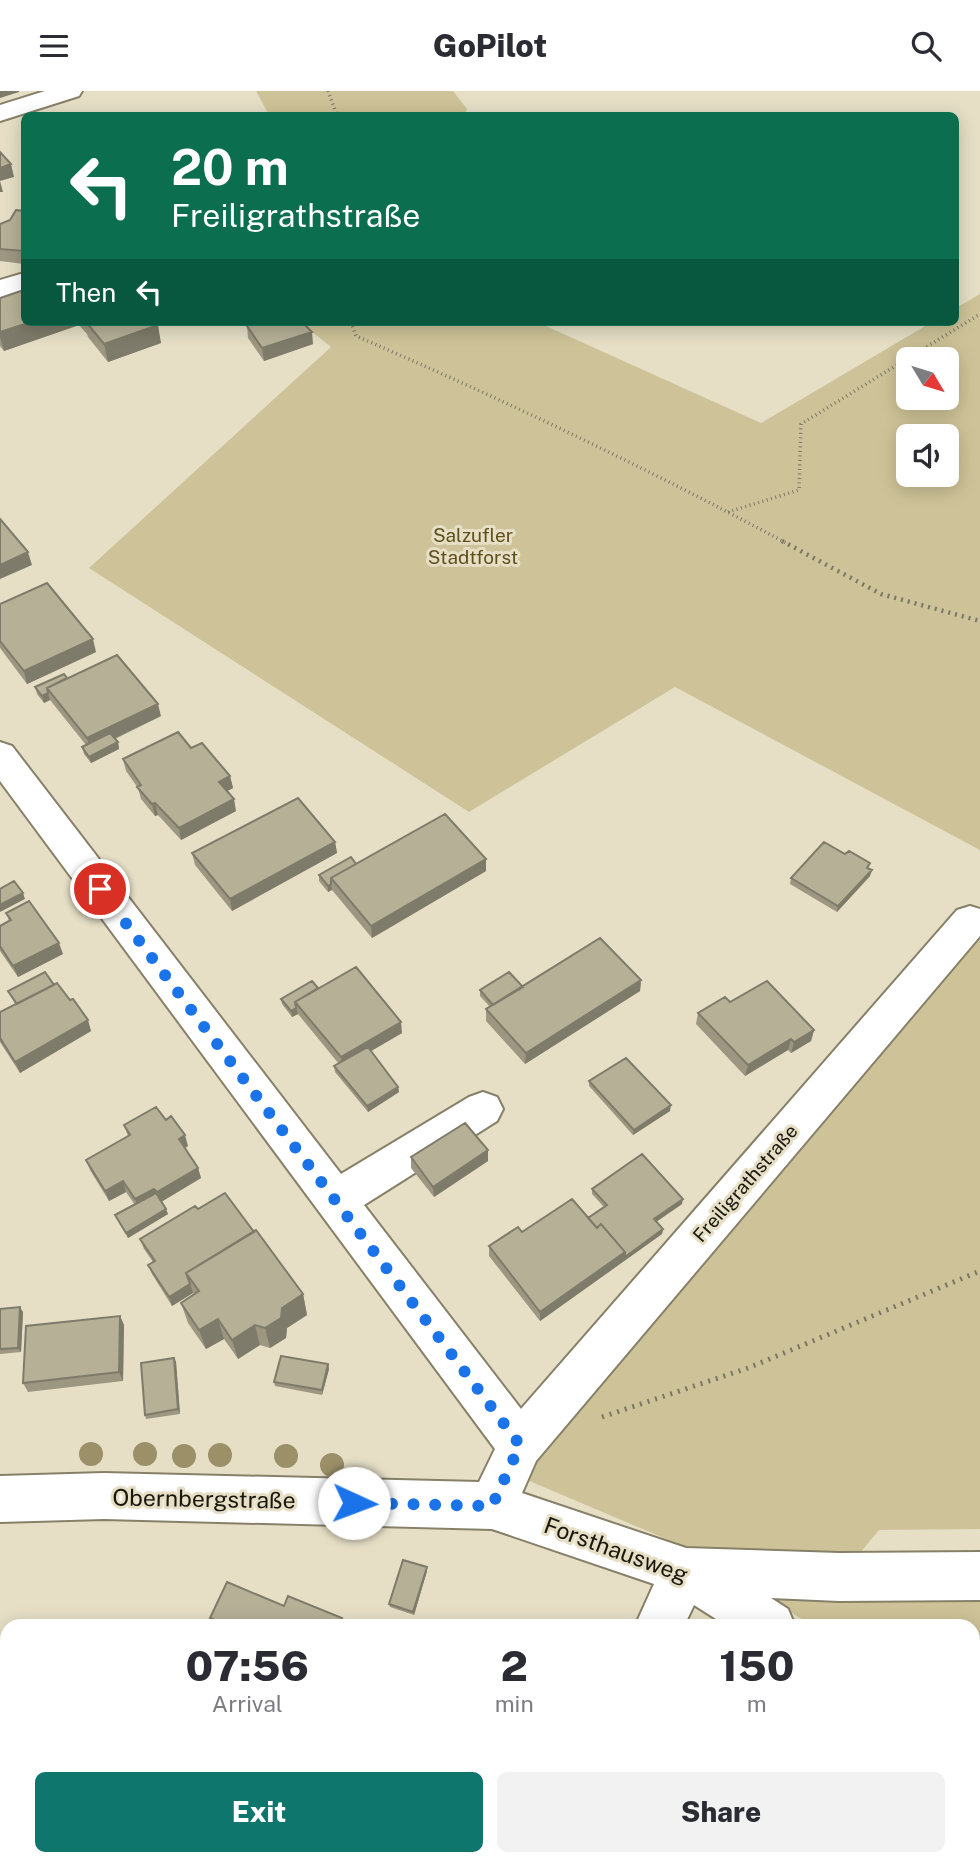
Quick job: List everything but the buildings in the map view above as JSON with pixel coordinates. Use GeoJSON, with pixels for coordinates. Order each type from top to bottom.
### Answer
{"type":"FeatureCollection","features":[{"type":"Feature","properties":{"kind":"street"},"geometry":{"type":"LineString","coordinates":[[0,113],[70,91]]}},
{"type":"Feature","properties":{"kind":"street"},"geometry":{"type":"LineString","coordinates":[[0,290],[21,282]]}},
{"type":"Feature","properties":{"kind":"street"},"geometry":{"type":"LineString","coordinates":[[0,755],[520,1445]]}},
{"type":"Feature","properties":{"kind":"street","name":"Freiligrathstraße"},"geometry":{"type":"LineString","coordinates":[[492,1506],[520,1445],[970,921]]}},
{"type":"Feature","properties":{"kind":"street"},"geometry":{"type":"LineString","coordinates":[[334,1201],[483,1109]]}},
{"type":"Feature","properties":{"kind":"street","name":"Obernbergstraße"},"geometry":{"type":"LineString","coordinates":[[0,1499],[104,1496],[492,1506]]}},
{"type":"Feature","properties":{"kind":"street","name":"Forsthausweg"},"geometry":{"type":"LineString","coordinates":[[492,1506],[685,1571],[760,1619]]}},
{"type":"Feature","properties":{"kind":"street"},"geometry":{"type":"LineString","coordinates":[[662,1619],[685,1571],[839,1577],[980,1576]]}},
{"type":"Feature","properties":{"kind":"path"},"geometry":{"type":"LineString","coordinates":[[328,91],[336,112]]}},
{"type":"Feature","properties":{"kind":"path"},"geometry":{"type":"LineString","coordinates":[[727,512],[799,489],[801,424],[980,314]]}},
{"type":"Feature","properties":{"kind":"path"},"geometry":{"type":"LineString","coordinates":[[352,326],[356,336],[474,387],[632,462],[880,594],[980,621]]}},
{"type":"Feature","properties":{"kind":"path"},"geometry":{"type":"LineString","coordinates":[[596,1419],[748,1368],[980,1271]]}},
{"type":"Feature","properties":{"kind":"green space"},"geometry":{"type":"Polygon","coordinates":[[[256,91],[453,91],[467,109],[466,112],[267,112],[256,91]]]}},
{"type":"Feature","properties":{"kind":"green space","name":"Salzufler Stadtforst"},"geometry":{"type":"Polygon","coordinates":[[[980,294],[980,850],[675,687],[469,812],[89,568],[331,347],[305,326],[546,326],[761,423],[925,326],[959,326],[959,306],[980,294]]]}},
{"type":"Feature","properties":{"kind":"green space"},"geometry":{"type":"Polygon","coordinates":[[[980,928],[980,1529],[879,1530],[840,1577],[980,1576],[980,1619],[802,1619],[685,1547],[520,1477],[980,928]]]}},
{"type":"Feature","properties":{"kind":"route"},"geometry":{"type":"LineString","coordinates":[[100,889],[520,1445],[492,1506],[354,1503]]}}]}
